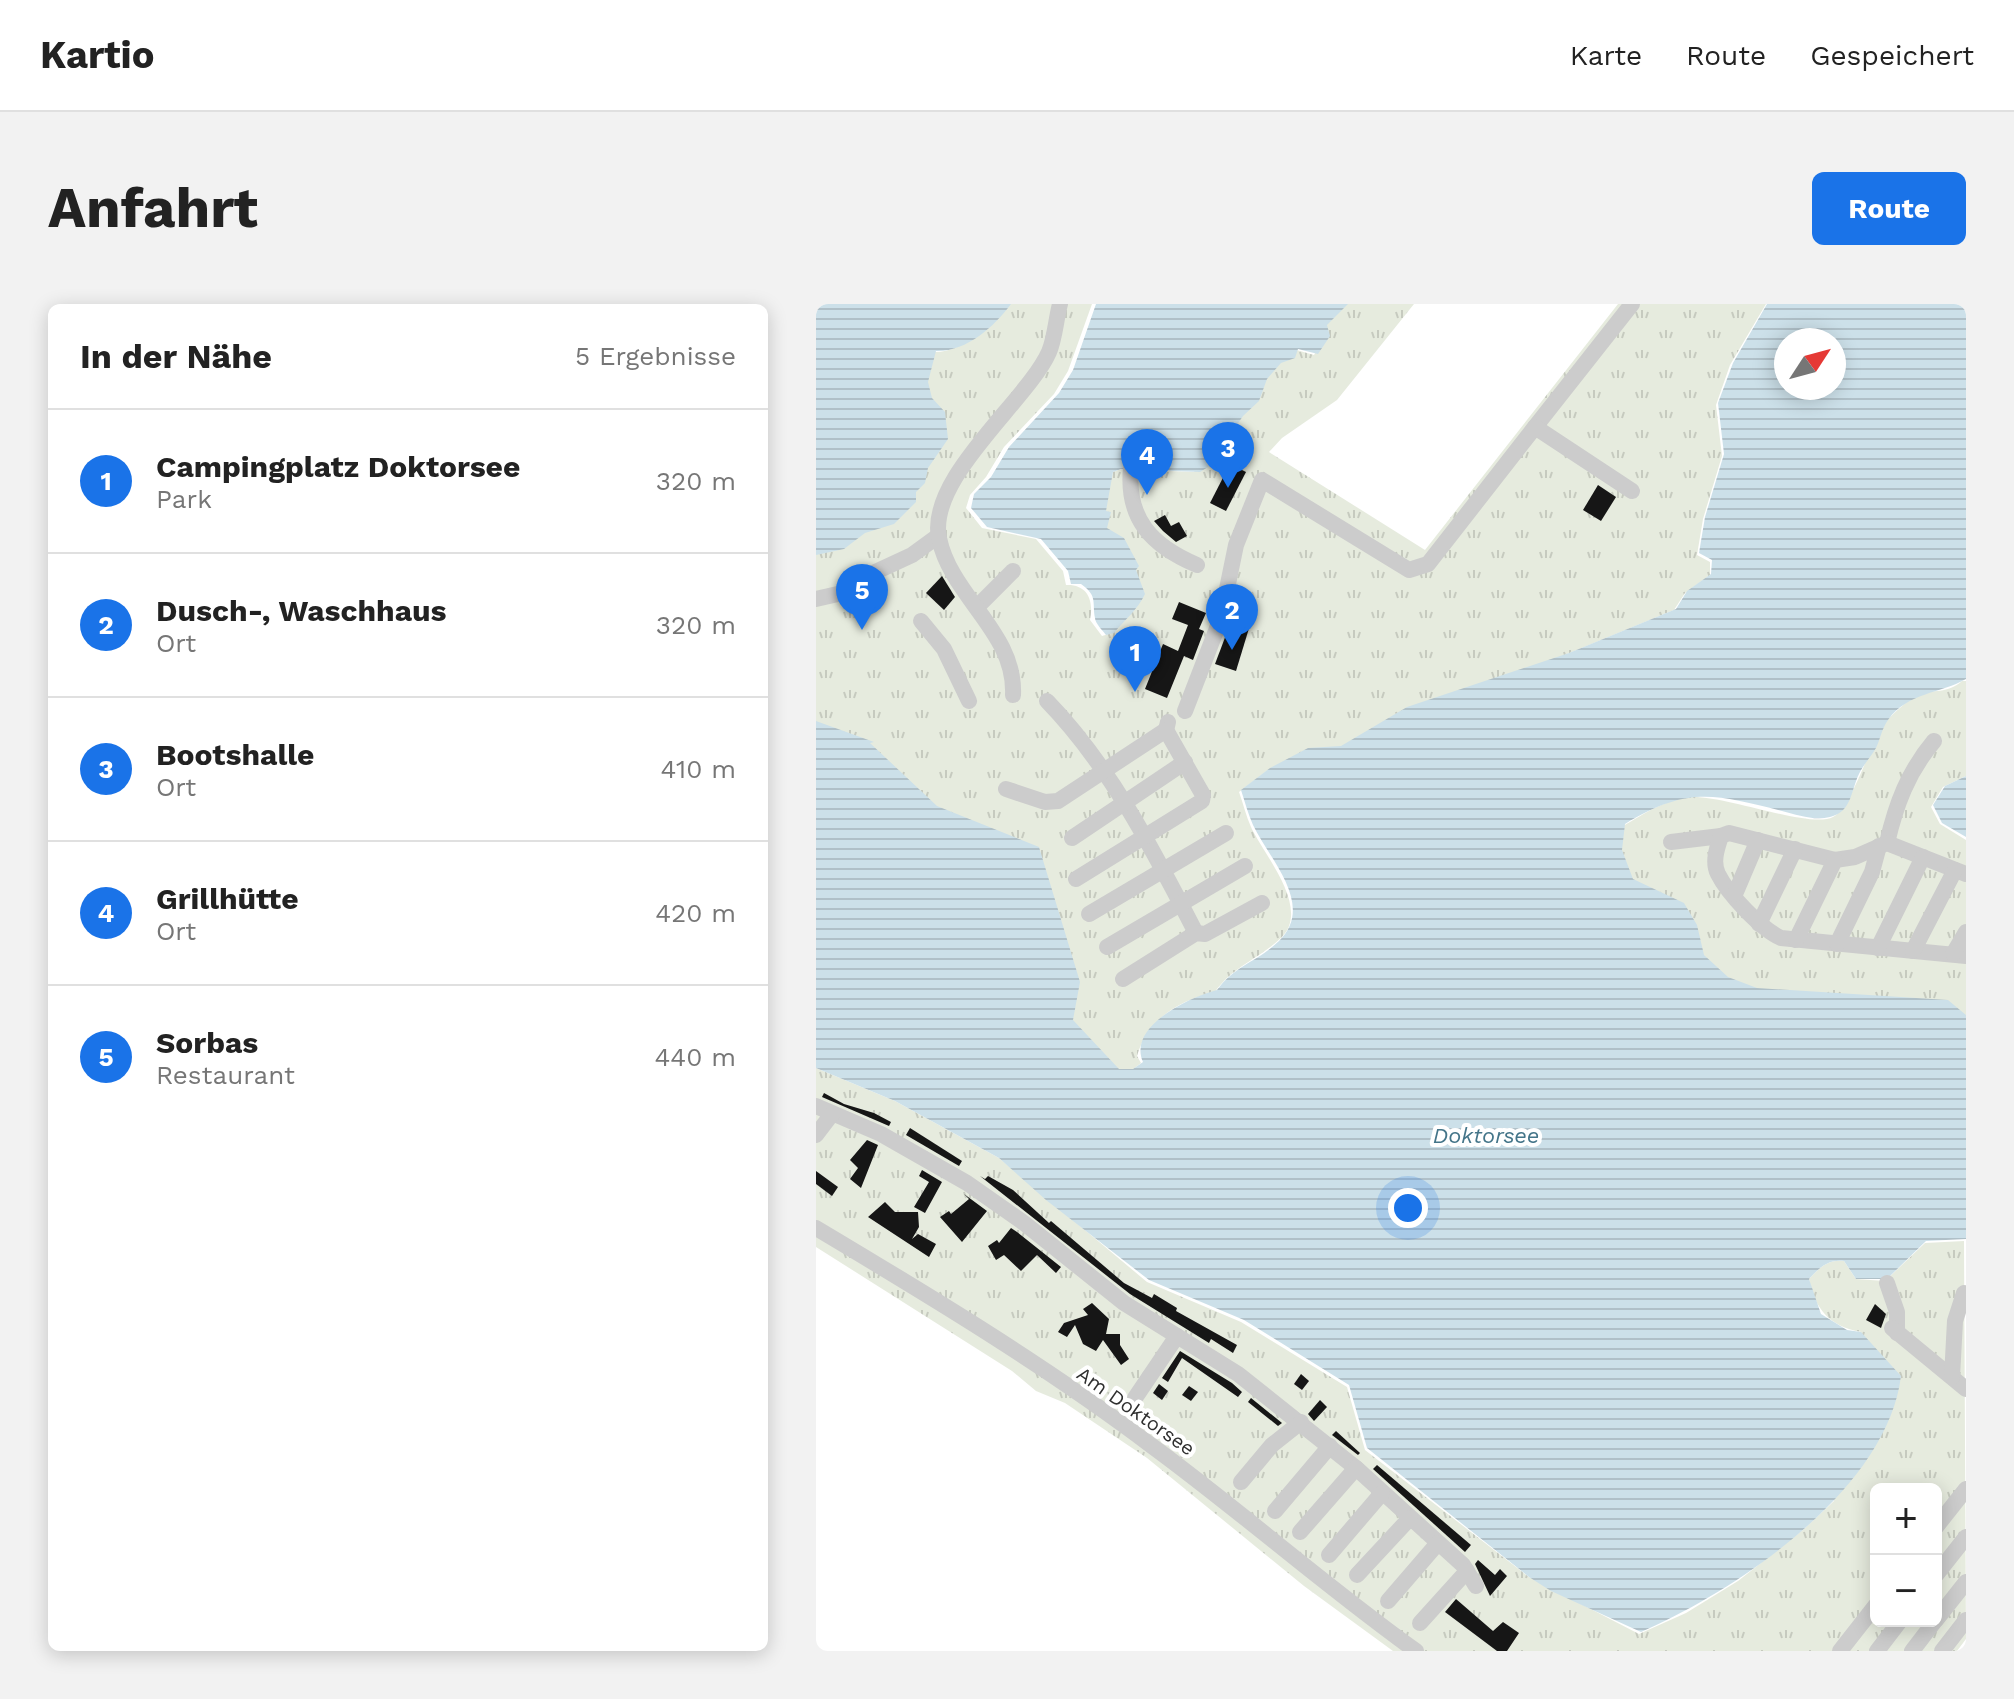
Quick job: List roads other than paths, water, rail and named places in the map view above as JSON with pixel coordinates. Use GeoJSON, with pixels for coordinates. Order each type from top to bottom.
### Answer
{"type":"FeatureCollection","features":[{"type":"Feature","properties":{"kind":"street"},"geometry":{"type":"LineString","coordinates":[[1013,695],[1014,673],[1001,643],[949,567],[938,536],[940,518],[953,485],[976,445],[1050,351],[1060,304]]}},
{"type":"Feature","properties":{"kind":"street"},"geometry":{"type":"LineString","coordinates":[[1185,711],[1211,648],[1236,545],[1262,480],[1409,570],[1418,570],[1428,564],[1632,304]]}},
{"type":"Feature","properties":{"kind":"street"},"geometry":{"type":"LineString","coordinates":[[1535,427],[1632,491]]}},
{"type":"Feature","properties":{"kind":"street"},"geometry":{"type":"LineString","coordinates":[[1131,468],[1130,498],[1146,527],[1166,552],[1197,565]]}},
{"type":"Feature","properties":{"kind":"street"},"geometry":{"type":"LineString","coordinates":[[816,599],[851,591],[871,574],[912,555],[938,536]]}},
{"type":"Feature","properties":{"kind":"street"},"geometry":{"type":"LineString","coordinates":[[977,607],[1013,571]]}},
{"type":"Feature","properties":{"kind":"street"},"geometry":{"type":"LineString","coordinates":[[921,621],[944,649],[969,701]]}},
{"type":"Feature","properties":{"kind":"street"},"geometry":{"type":"LineString","coordinates":[[1047,701],[1074,729],[1105,771],[1196,933]]}},
{"type":"Feature","properties":{"kind":"street"},"geometry":{"type":"LineString","coordinates":[[1006,789],[1045,802],[1058,801],[1167,726],[1203,795],[1202,801],[1142,835],[1076,879]]}},
{"type":"Feature","properties":{"kind":"street"},"geometry":{"type":"LineString","coordinates":[[1837,944],[1872,872],[1897,800],[1920,757],[1934,741]]}},
{"type":"Feature","properties":{"kind":"street"},"geometry":{"type":"LineString","coordinates":[[1072,838],[1185,762]]}},
{"type":"Feature","properties":{"kind":"street"},"geometry":{"type":"LineString","coordinates":[[1089,914],[1226,833]]}},
{"type":"Feature","properties":{"kind":"street"},"geometry":{"type":"LineString","coordinates":[[1671,842],[1729,833],[1835,860],[1855,857],[1883,844],[1960,872],[1913,951]]}},
{"type":"Feature","properties":{"kind":"street"},"geometry":{"type":"LineString","coordinates":[[1721,836],[1715,854],[1717,873],[1759,924],[1781,938],[1960,955],[1966,932]]}},
{"type":"Feature","properties":{"kind":"street"},"geometry":{"type":"LineString","coordinates":[[1735,894],[1758,840]]}},
{"type":"Feature","properties":{"kind":"street"},"geometry":{"type":"LineString","coordinates":[[1759,924],[1795,849]]}},
{"type":"Feature","properties":{"kind":"street"},"geometry":{"type":"LineString","coordinates":[[1878,948],[1923,857]]}},
{"type":"Feature","properties":{"kind":"street"},"geometry":{"type":"LineString","coordinates":[[1796,940],[1835,860]]}},
{"type":"Feature","properties":{"kind":"street"},"geometry":{"type":"LineString","coordinates":[[1107,947],[1245,866]]}},
{"type":"Feature","properties":{"kind":"street"},"geometry":{"type":"LineString","coordinates":[[1123,979],[1196,933],[1205,934],[1262,903]]}},
{"type":"Feature","properties":{"kind":"street"},"geometry":{"type":"LineString","coordinates":[[816,1106],[881,1134],[967,1183],[1024,1223],[1083,1273],[1238,1374],[1356,1468],[1467,1571],[1476,1586]]}},
{"type":"Feature","properties":{"kind":"street"},"geometry":{"type":"LineString","coordinates":[[816,1135],[832,1114]]}},
{"type":"Feature","properties":{"kind":"street","name":"Am Doktorsee"},"geometry":{"type":"LineString","coordinates":[[816,1228],[1037,1367],[1149,1443],[1348,1602],[1416,1651]]}},
{"type":"Feature","properties":{"kind":"street"},"geometry":{"type":"LineString","coordinates":[[1887,1283],[1897,1312],[1894,1331],[1966,1389]]}},
{"type":"Feature","properties":{"kind":"street"},"geometry":{"type":"LineString","coordinates":[[1952,1377],[1955,1321],[1964,1293]]}},
{"type":"Feature","properties":{"kind":"street"},"geometry":{"type":"LineString","coordinates":[[1135,1398],[1177,1336]]}},
{"type":"Feature","properties":{"kind":"street"},"geometry":{"type":"LineString","coordinates":[[1241,1482],[1272,1445],[1301,1422]]}},
{"type":"Feature","properties":{"kind":"street"},"geometry":{"type":"LineString","coordinates":[[1275,1511],[1330,1446]]}},
{"type":"Feature","properties":{"kind":"street"},"geometry":{"type":"LineString","coordinates":[[1300,1532],[1356,1468]]}},
{"type":"Feature","properties":{"kind":"street"},"geometry":{"type":"LineString","coordinates":[[1942,1519],[1966,1489]]}},
{"type":"Feature","properties":{"kind":"street"},"geometry":{"type":"LineString","coordinates":[[1329,1555],[1382,1493]]}},
{"type":"Feature","properties":{"kind":"street"},"geometry":{"type":"LineString","coordinates":[[1357,1575],[1410,1518]]}},
{"type":"Feature","properties":{"kind":"street"},"geometry":{"type":"LineString","coordinates":[[1942,1567],[1966,1537]]}},
{"type":"Feature","properties":{"kind":"street"},"geometry":{"type":"LineString","coordinates":[[1388,1601],[1438,1543]]}},
{"type":"Feature","properties":{"kind":"street"},"geometry":{"type":"LineString","coordinates":[[1420,1623],[1467,1571]]}},
{"type":"Feature","properties":{"kind":"street"},"geometry":{"type":"LineString","coordinates":[[1942,1613],[1966,1582]]}},
{"type":"Feature","properties":{"kind":"street"},"geometry":{"type":"LineString","coordinates":[[1840,1651],[1870,1613]]}},
{"type":"Feature","properties":{"kind":"street"},"geometry":{"type":"LineString","coordinates":[[1942,1651],[1966,1620]]}},
{"type":"Feature","properties":{"kind":"street"},"geometry":{"type":"LineString","coordinates":[[1877,1651],[1895,1627]]}},
{"type":"Feature","properties":{"kind":"street"},"geometry":{"type":"LineString","coordinates":[[1912,1651],[1931,1627]]}},
{"type":"Feature","properties":{"kind":"water"},"geometry":{"type":"Polygon","coordinates":[[[816,304],[1011,304],[996,321],[968,343],[936,351],[928,382],[932,398],[945,412],[948,439],[928,468],[925,483],[916,492],[916,502],[894,524],[865,533],[844,549],[816,555],[816,304]]]}},
{"type":"Feature","properties":{"kind":"water"},"geometry":{"type":"Polygon","coordinates":[[[1096,304],[1348,304],[1327,325],[1330,336],[1318,354],[1298,349],[1295,358],[1281,363],[1267,379],[1259,401],[1243,416],[1208,467],[1200,472],[1121,469],[1113,472],[1106,511],[1111,512],[1107,528],[1124,538],[1139,566],[1136,570],[1145,594],[1114,633],[1106,635],[1095,620],[1090,592],[1081,584],[1071,584],[1068,571],[1041,539],[987,527],[971,508],[974,494],[991,477],[1009,447],[1059,393],[1073,370],[1096,304]]]}},
{"type":"Feature","properties":{"kind":"water","name":"Doktorsee"},"geometry":{"type":"Polygon","coordinates":[[[1767,304],[1966,304],[1966,679],[1915,699],[1896,711],[1886,723],[1876,748],[1856,780],[1850,800],[1837,814],[1812,818],[1719,798],[1684,799],[1647,812],[1625,824],[1622,850],[1633,879],[1684,903],[1697,925],[1704,955],[1728,977],[1757,988],[1948,1000],[1966,1015],[1966,1239],[1926,1241],[1887,1279],[1856,1279],[1844,1261],[1833,1261],[1809,1279],[1821,1314],[1847,1330],[1861,1332],[1901,1376],[1890,1418],[1868,1458],[1838,1496],[1802,1531],[1762,1563],[1720,1590],[1641,1632],[1551,1591],[1529,1577],[1367,1448],[1349,1385],[1244,1320],[1149,1280],[1046,1200],[999,1158],[895,1101],[816,1068],[816,721],[874,742],[870,743],[937,806],[1039,847],[1080,982],[1073,1020],[1119,1069],[1133,1069],[1143,1062],[1140,1049],[1152,1025],[1178,1006],[1217,990],[1231,975],[1279,941],[1289,927],[1293,912],[1286,882],[1253,825],[1241,790],[1270,768],[1308,748],[1341,746],[1407,707],[1569,653],[1676,609],[1687,591],[1711,574],[1712,560],[1699,553],[1705,517],[1724,454],[1718,403],[1733,363],[1767,304]]]}},
{"type":"Feature","properties":{"kind":"water"},"geometry":{"type":"Polygon","coordinates":[[[1966,776],[1966,837],[1942,823],[1933,805],[1945,786],[1966,776]]]}},
{"type":"Feature","properties":{"kind":"place","name":"Bootshalle"},"geometry":{"type":"Point","coordinates":[1228,488]}},
{"type":"Feature","properties":{"kind":"place","name":"Grillhütte"},"geometry":{"type":"Point","coordinates":[1147,495]}},
{"type":"Feature","properties":{"kind":"place","name":"Sorbas"},"geometry":{"type":"Point","coordinates":[862,630]}},
{"type":"Feature","properties":{"kind":"place","name":"Dusch-, Waschhaus"},"geometry":{"type":"Point","coordinates":[1232,650]}},
{"type":"Feature","properties":{"kind":"place","name":"Campingplatz Doktorsee"},"geometry":{"type":"Point","coordinates":[1135,692]}}]}
